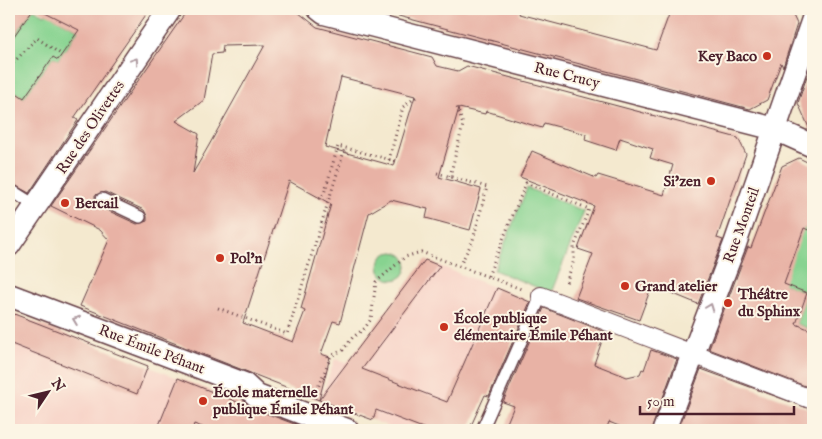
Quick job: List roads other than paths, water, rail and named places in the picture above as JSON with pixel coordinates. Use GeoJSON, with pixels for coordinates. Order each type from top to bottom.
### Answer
{"type":"FeatureCollection","features":[{"type":"Feature","properties":{"kind":"street","name":"Rue Crucy"},"geometry":{"type":"LineString","coordinates":[[319,9],[324,13],[775,130],[813,146]]}},
{"type":"Feature","properties":{"kind":"street","name":"Rue des Olivettes"},"geometry":{"type":"LineString","coordinates":[[9,245],[36,206],[64,175],[165,10]]}},
{"type":"Feature","properties":{"kind":"street","name":"Rue Monteil"},"geometry":{"type":"LineString","coordinates":[[664,430],[735,244],[813,19]]}},
{"type":"Feature","properties":{"kind":"street","name":"Rue Émile Péhant"},"geometry":{"type":"LineString","coordinates":[[9,295],[244,384],[257,396],[348,430]]}},
{"type":"Feature","properties":{"kind":"street"},"geometry":{"type":"LineString","coordinates":[[541,296],[813,400]]}},
{"type":"Feature","properties":{"kind":"lane"},"geometry":{"type":"LineString","coordinates":[[9,189],[36,206]]}},
{"type":"Feature","properties":{"kind":"lane"},"geometry":{"type":"LineString","coordinates":[[102,199],[140,217]]}},
{"type":"Feature","properties":{"kind":"lane"},"geometry":{"type":"LineString","coordinates":[[482,430],[541,296]]}},
{"type":"Feature","properties":{"kind":"place","name":"Key Baco"},"geometry":{"type":"Point","coordinates":[767,56]}},
{"type":"Feature","properties":{"kind":"place","name":"Si'zen"},"geometry":{"type":"Point","coordinates":[711,181]}},
{"type":"Feature","properties":{"kind":"place","name":"Bercail"},"geometry":{"type":"Point","coordinates":[65,203]}},
{"type":"Feature","properties":{"kind":"place","name":"Pol'n"},"geometry":{"type":"Point","coordinates":[220,258]}},
{"type":"Feature","properties":{"kind":"place","name":"Grand atelier"},"geometry":{"type":"Point","coordinates":[625,286]}},
{"type":"Feature","properties":{"kind":"place","name":"Théâtre du Sphinx"},"geometry":{"type":"Point","coordinates":[728,303]}},
{"type":"Feature","properties":{"kind":"place","name":"École publique élémentaire Émile Péhant"},"geometry":{"type":"Point","coordinates":[444,327]}},
{"type":"Feature","properties":{"kind":"place","name":"École maternelle publique Émile Péhant"},"geometry":{"type":"Point","coordinates":[203,401]}}]}
